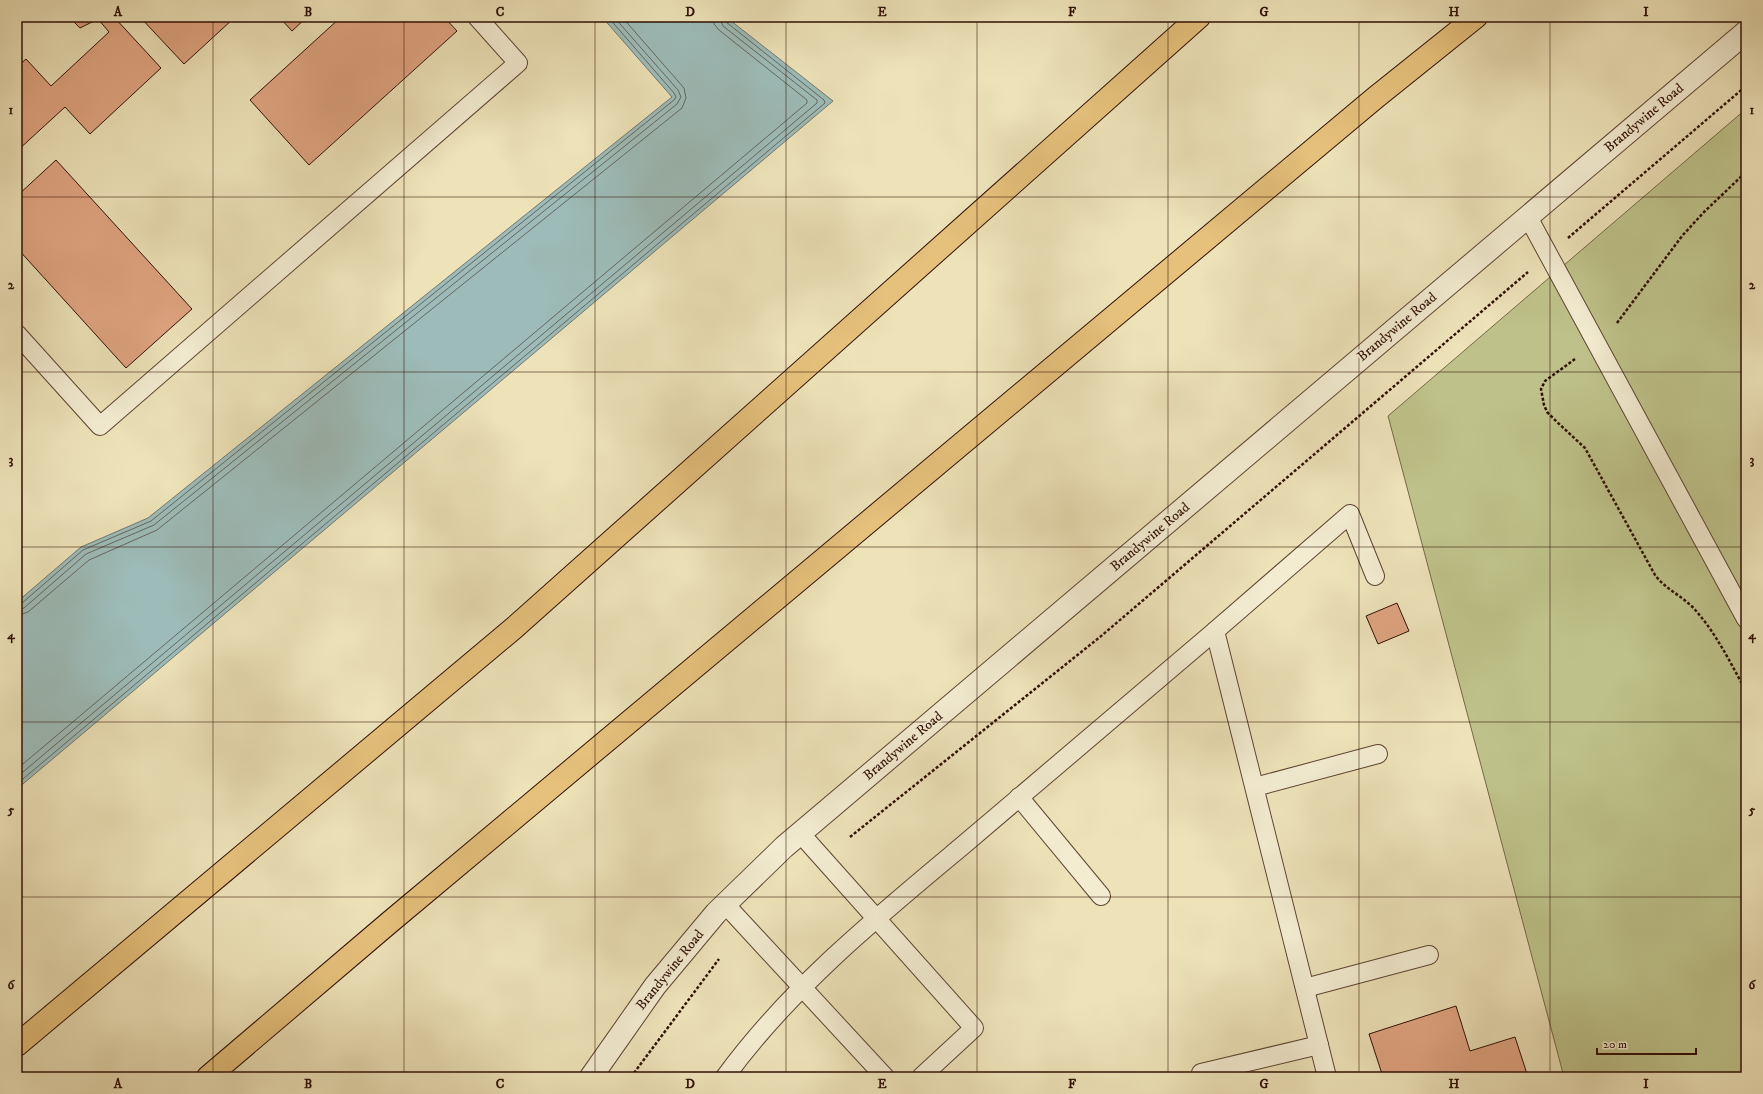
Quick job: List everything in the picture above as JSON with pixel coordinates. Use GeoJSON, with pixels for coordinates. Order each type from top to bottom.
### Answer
{"type":"FeatureCollection","features":[{"type":"Feature","properties":{"kind":"highway"},"geometry":{"type":"LineString","coordinates":[[17,1045],[514,628],[1199,17]]}},
{"type":"Feature","properties":{"kind":"highway"},"geometry":{"type":"LineString","coordinates":[[208,1077],[390,922],[1375,98],[1476,17]]}},
{"type":"Feature","properties":{"kind":"street","name":"Brandywine Road"},"geometry":{"type":"LineString","coordinates":[[591,1077],[655,986],[725,904],[784,846],[1746,32]]}},
{"type":"Feature","properties":{"kind":"lane"},"geometry":{"type":"LineString","coordinates":[[17,334],[100,426],[518,63],[477,17]]}},
{"type":"Feature","properties":{"kind":"lane"},"geometry":{"type":"LineString","coordinates":[[1528,217],[1746,619]]}},
{"type":"Feature","properties":{"kind":"lane"},"geometry":{"type":"LineString","coordinates":[[725,1077],[742,1054],[802,988],[876,918],[1215,631],[1350,514],[1375,576]]}},
{"type":"Feature","properties":{"kind":"lane"},"geometry":{"type":"LineString","coordinates":[[1215,631],[1327,1077]]}},
{"type":"Feature","properties":{"kind":"lane"},"geometry":{"type":"LineString","coordinates":[[1254,787],[1378,754]]}},
{"type":"Feature","properties":{"kind":"lane"},"geometry":{"type":"LineString","coordinates":[[1019,798],[1101,896]]}},
{"type":"Feature","properties":{"kind":"lane"},"geometry":{"type":"LineString","coordinates":[[800,833],[974,1028],[921,1077]]}},
{"type":"Feature","properties":{"kind":"lane"},"geometry":{"type":"LineString","coordinates":[[725,904],[885,1077]]}},
{"type":"Feature","properties":{"kind":"lane"},"geometry":{"type":"LineString","coordinates":[[1305,988],[1429,955]]}},
{"type":"Feature","properties":{"kind":"lane"},"geometry":{"type":"LineString","coordinates":[[1200,1073],[1319,1045]]}},
{"type":"Feature","properties":{"kind":"path"},"geometry":{"type":"LineString","coordinates":[[850,837],[1100,637],[1746,86]]}},
{"type":"Feature","properties":{"kind":"path"},"geometry":{"type":"LineString","coordinates":[[631,1077],[719,959]]}},
{"type":"Feature","properties":{"kind":"green space"},"geometry":{"type":"Polygon","coordinates":[[[1746,109],[1746,1077],[1564,1077],[1388,416],[1746,109]]]}},
{"type":"Feature","properties":{"kind":"water"},"geometry":{"type":"Polygon","coordinates":[[[602,17],[726,17],[833,101],[17,789],[17,602],[81,547],[148,518],[672,97],[602,17]]]}},
{"type":"Feature","properties":{"kind":"building"},"geometry":{"type":"Polygon","coordinates":[[[69,17],[114,17],[161,68],[90,134],[65,107],[17,151],[17,67],[26,59],[51,86],[109,32],[98,19],[80,28],[69,17]]]}},
{"type":"Feature","properties":{"kind":"building"},"geometry":{"type":"Polygon","coordinates":[[[140,17],[231,17],[233,19],[184,64],[140,17]]]}},
{"type":"Feature","properties":{"kind":"building"},"geometry":{"type":"Polygon","coordinates":[[[279,17],[307,17],[292,31],[279,17]]]}},
{"type":"Feature","properties":{"kind":"building"},"geometry":{"type":"Polygon","coordinates":[[[341,17],[444,17],[457,31],[309,165],[250,100],[341,17]]]}},
{"type":"Feature","properties":{"kind":"building"},"geometry":{"type":"Polygon","coordinates":[[[56,160],[192,309],[126,368],[17,248],[17,196],[56,160]]]}},
{"type":"Feature","properties":{"kind":"building"},"geometry":{"type":"Polygon","coordinates":[[[1397,603],[1409,631],[1378,644],[1366,616],[1397,603]]]}},
{"type":"Feature","properties":{"kind":"building"},"geometry":{"type":"Polygon","coordinates":[[[1456,1006],[1470,1051],[1515,1037],[1528,1077],[1383,1077],[1369,1034],[1456,1006]]]}}]}
